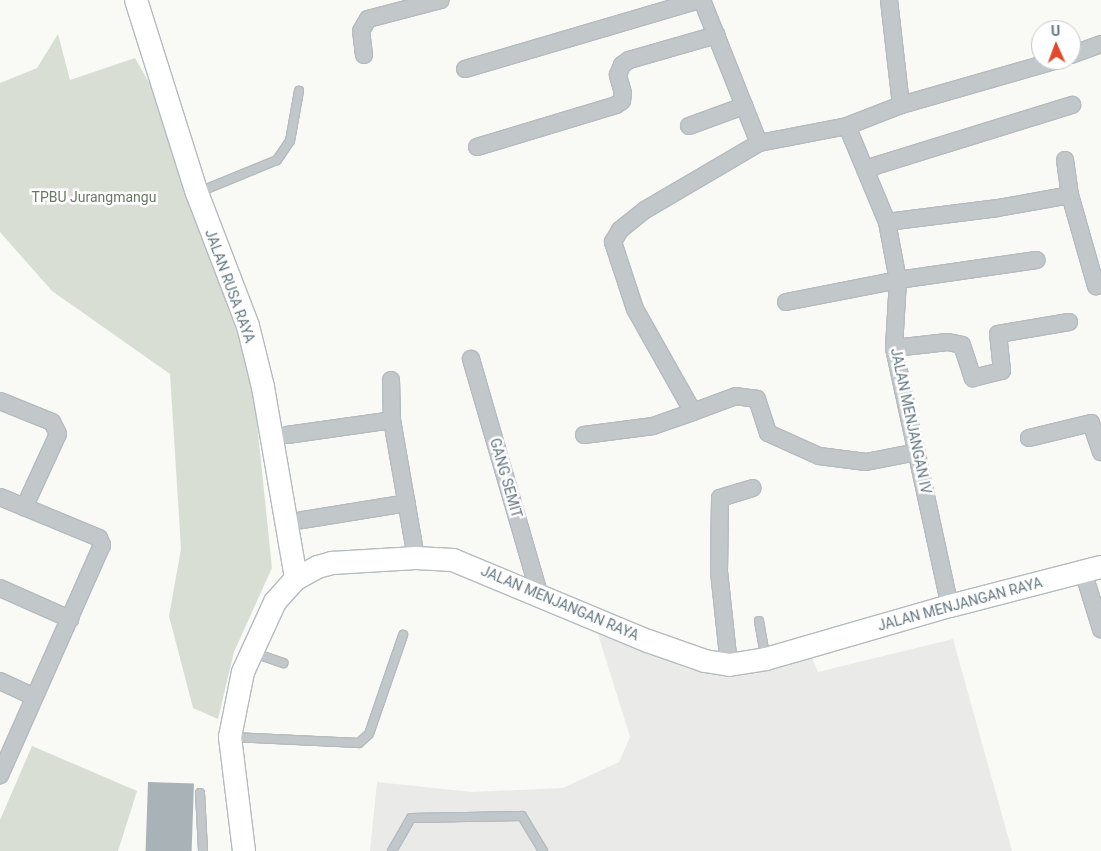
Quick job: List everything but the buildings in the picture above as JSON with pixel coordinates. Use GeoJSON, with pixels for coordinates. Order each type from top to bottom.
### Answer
{"type":"FeatureCollection","features":[{"type":"Feature","properties":{"kind":"main road","name":"JALAN RUSA RAYA"},"geometry":{"type":"LineString","coordinates":[[136,0],[197,193],[248,326],[263,386],[296,579]]}},
{"type":"Feature","properties":{"kind":"main road","name":"JALAN MENJANGAN RAYA"},"geometry":{"type":"LineString","coordinates":[[244,851],[230,737],[243,672],[274,602],[296,579],[332,562],[416,558],[453,560],[656,644],[705,661],[729,665],[766,659],[950,606],[1092,569]]}},
{"type":"Feature","properties":{"kind":"street"},"geometry":{"type":"LineString","coordinates":[[364,55],[361,31],[368,20],[441,0]]}},
{"type":"Feature","properties":{"kind":"street"},"geometry":{"type":"LineString","coordinates":[[465,69],[700,0],[759,143]]}},
{"type":"Feature","properties":{"kind":"street"},"geometry":{"type":"LineString","coordinates":[[888,0],[901,105]]}},
{"type":"Feature","properties":{"kind":"street"},"geometry":{"type":"LineString","coordinates":[[477,147],[616,106],[622,101],[623,93],[618,75],[622,65],[629,60],[716,35]]}},
{"type":"Feature","properties":{"kind":"street"},"geometry":{"type":"LineString","coordinates":[[1081,51],[1101,44]]}},
{"type":"Feature","properties":{"kind":"street"},"geometry":{"type":"LineString","coordinates":[[693,412],[635,309],[613,242],[620,230],[645,210],[759,143],[847,126],[901,105],[1031,68]]}},
{"type":"Feature","properties":{"kind":"street"},"geometry":{"type":"LineString","coordinates":[[865,169],[1072,105]]}},
{"type":"Feature","properties":{"kind":"street"},"geometry":{"type":"LineString","coordinates":[[689,126],[744,106]]}},
{"type":"Feature","properties":{"kind":"street","name":"JALAN MENJANGAN IV"},"geometry":{"type":"LineString","coordinates":[[847,126],[886,222],[898,280],[894,348],[950,606]]}},
{"type":"Feature","properties":{"kind":"street"},"geometry":{"type":"LineString","coordinates":[[1065,160],[1070,195],[1096,286]]}},
{"type":"Feature","properties":{"kind":"street"},"geometry":{"type":"LineString","coordinates":[[886,222],[998,208],[1070,195]]}},
{"type":"Feature","properties":{"kind":"street"},"geometry":{"type":"LineString","coordinates":[[786,302],[898,280],[1037,260]]}},
{"type":"Feature","properties":{"kind":"street"},"geometry":{"type":"LineString","coordinates":[[894,348],[948,342],[962,346],[973,378],[1002,371],[998,334],[1068,322]]}},
{"type":"Feature","properties":{"kind":"street","name":"GANG SEMIT"},"geometry":{"type":"LineString","coordinates":[[471,360],[540,596]]}},
{"type":"Feature","properties":{"kind":"street"},"geometry":{"type":"LineString","coordinates":[[391,380],[392,420],[416,558]]}},
{"type":"Feature","properties":{"kind":"street"},"geometry":{"type":"LineString","coordinates":[[584,435],[653,426],[736,396],[757,399],[768,434],[819,456],[866,462],[917,452]]}},
{"type":"Feature","properties":{"kind":"street"},"geometry":{"type":"LineString","coordinates":[[0,401],[52,422],[58,434],[24,508]]}},
{"type":"Feature","properties":{"kind":"street"},"geometry":{"type":"LineString","coordinates":[[287,435],[392,420]]}},
{"type":"Feature","properties":{"kind":"street"},"geometry":{"type":"LineString","coordinates":[[1029,438],[1096,422],[1101,452]]}},
{"type":"Feature","properties":{"kind":"street"},"geometry":{"type":"LineString","coordinates":[[729,665],[719,572],[720,498],[753,488]]}},
{"type":"Feature","properties":{"kind":"street"},"geometry":{"type":"LineString","coordinates":[[0,497],[101,540],[100,552],[1,771]]}},
{"type":"Feature","properties":{"kind":"street"},"geometry":{"type":"LineString","coordinates":[[302,520],[407,503]]}},
{"type":"Feature","properties":{"kind":"street"},"geometry":{"type":"LineString","coordinates":[[1092,569],[1101,630]]}},
{"type":"Feature","properties":{"kind":"street"},"geometry":{"type":"LineString","coordinates":[[0,588],[70,619]]}},
{"type":"Feature","properties":{"kind":"street"},"geometry":{"type":"LineString","coordinates":[[0,681],[35,697]]}},
{"type":"Feature","properties":{"kind":"lane"},"geometry":{"type":"LineString","coordinates":[[197,193],[277,160],[290,141],[299,92]]}},
{"type":"Feature","properties":{"kind":"lane"},"geometry":{"type":"LineString","coordinates":[[759,621],[766,659]]}},
{"type":"Feature","properties":{"kind":"lane"},"geometry":{"type":"LineString","coordinates":[[230,737],[359,743],[369,734],[403,635]]}},
{"type":"Feature","properties":{"kind":"lane"},"geometry":{"type":"LineString","coordinates":[[252,652],[283,663]]}},
{"type":"Feature","properties":{"kind":"lane"},"geometry":{"type":"LineString","coordinates":[[200,793],[203,851]]}},
{"type":"Feature","properties":{"kind":"lane"},"geometry":{"type":"LineString","coordinates":[[392,851],[411,818],[522,816],[543,851]]}},
{"type":"Feature","properties":{"kind":"shaded area"},"geometry":{"type":"Polygon","coordinates":[[[598,634],[702,672],[755,671],[810,652],[818,672],[953,639],[1012,851],[370,851],[377,782],[472,792],[563,788],[619,762],[630,737],[598,634]]]}},
{"type":"Feature","properties":{"kind":"green space","name":"TPBU Jurangmangu"},"geometry":{"type":"Polygon","coordinates":[[[58,34],[70,80],[135,58],[159,100],[227,285],[253,384],[272,568],[234,652],[218,719],[193,708],[169,616],[181,549],[170,374],[52,291],[0,232],[0,83],[37,68],[58,34]]]}},
{"type":"Feature","properties":{"kind":"green space"},"geometry":{"type":"Polygon","coordinates":[[[32,746],[137,791],[118,851],[0,851],[0,820],[32,746]]]}}]}
